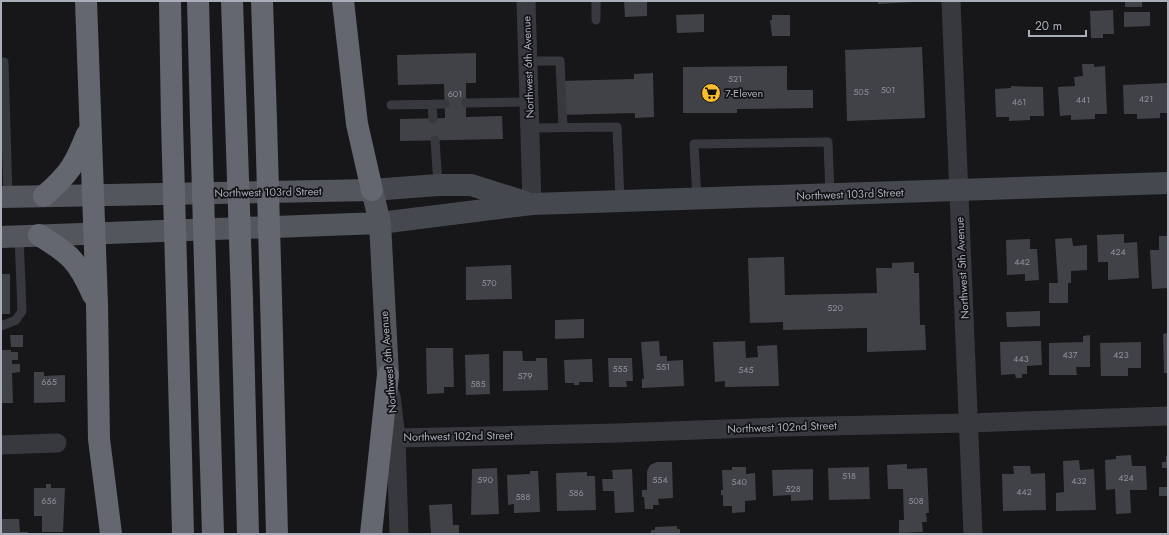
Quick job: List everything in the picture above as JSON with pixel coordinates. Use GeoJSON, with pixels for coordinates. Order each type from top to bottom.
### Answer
{"type":"FeatureCollection","features":[{"type":"Feature","properties":{"kind":"highway"},"geometry":{"type":"LineString","coordinates":[[86,1],[97,304],[99,439],[111,534]]}},
{"type":"Feature","properties":{"kind":"highway"},"geometry":{"type":"LineString","coordinates":[[170,1],[183,534]]}},
{"type":"Feature","properties":{"kind":"highway"},"geometry":{"type":"LineString","coordinates":[[198,1],[213,534]]}},
{"type":"Feature","properties":{"kind":"highway"},"geometry":{"type":"LineString","coordinates":[[232,1],[248,534]]}},
{"type":"Feature","properties":{"kind":"highway"},"geometry":{"type":"LineString","coordinates":[[262,1],[278,534]]}},
{"type":"Feature","properties":{"kind":"highway"},"geometry":{"type":"LineString","coordinates":[[343,1],[357,124],[372,190]]}},
{"type":"Feature","properties":{"kind":"highway"},"geometry":{"type":"LineString","coordinates":[[44,196],[63,179],[75,163],[90,128]]}},
{"type":"Feature","properties":{"kind":"highway"},"geometry":{"type":"LineString","coordinates":[[20,236],[65,252],[82,271],[97,304]]}},
{"type":"Feature","properties":{"kind":"highway"},"geometry":{"type":"LineString","coordinates":[[371,534],[388,375]]}},
{"type":"Feature","properties":{"kind":"main road","name":"Northwest 103rd Street"},"geometry":{"type":"LineString","coordinates":[[20,236],[94,232],[380,223],[532,204],[1168,183]]}},
{"type":"Feature","properties":{"kind":"main road","name":"Northwest 103rd Street"},"geometry":{"type":"LineString","coordinates":[[4,197],[372,190],[471,185],[532,204]]}},
{"type":"Feature","properties":{"kind":"main road","name":"Northwest 6th Avenue"},"geometry":{"type":"LineString","coordinates":[[372,190],[380,223],[388,375]]}},
{"type":"Feature","properties":{"kind":"street","name":"Northwest 6th Avenue"},"geometry":{"type":"LineString","coordinates":[[526,1],[532,204]]}},
{"type":"Feature","properties":{"kind":"street","name":"Northwest 5th Avenue"},"geometry":{"type":"LineString","coordinates":[[951,1],[973,534]]}},
{"type":"Feature","properties":{"kind":"street","name":"Northwest 6th Avenue"},"geometry":{"type":"LineString","coordinates":[[388,375],[396,438],[399,534]]}},
{"type":"Feature","properties":{"kind":"street","name":"Northwest 102nd Street"},"geometry":{"type":"LineString","coordinates":[[396,438],[968,423],[1168,416]]}},
{"type":"Feature","properties":{"kind":"street"},"geometry":{"type":"LineString","coordinates":[[1,445],[57,444]]}},
{"type":"Feature","properties":{"kind":"lane"},"geometry":{"type":"LineString","coordinates":[[596,1],[596,20]]}},
{"type":"Feature","properties":{"kind":"lane"},"geometry":{"type":"LineString","coordinates":[[527,61],[560,62],[563,127]]}},
{"type":"Feature","properties":{"kind":"lane"},"geometry":{"type":"LineString","coordinates":[[1,62],[4,62],[4,197]]}},
{"type":"Feature","properties":{"kind":"lane"},"geometry":{"type":"LineString","coordinates":[[466,104],[529,102]]}},
{"type":"Feature","properties":{"kind":"lane"},"geometry":{"type":"LineString","coordinates":[[432,104],[433,119]]}},
{"type":"Feature","properties":{"kind":"lane"},"geometry":{"type":"LineString","coordinates":[[391,105],[445,104]]}},
{"type":"Feature","properties":{"kind":"lane"},"geometry":{"type":"LineString","coordinates":[[530,128],[617,127],[620,201]]}},
{"type":"Feature","properties":{"kind":"lane"},"geometry":{"type":"LineString","coordinates":[[435,140],[438,186]]}},
{"type":"Feature","properties":{"kind":"lane"},"geometry":{"type":"LineString","coordinates":[[697,199],[694,144],[828,142],[830,195]]}},
{"type":"Feature","properties":{"kind":"lane"},"geometry":{"type":"LineString","coordinates":[[1,326],[16,320],[22,311],[20,236]]}},
{"type":"Feature","properties":{"kind":"building"},"geometry":{"type":"Polygon","coordinates":[[[624,1],[647,1],[647,16],[625,17],[624,1]]]}},
{"type":"Feature","properties":{"kind":"building"},"geometry":{"type":"Polygon","coordinates":[[[878,1],[912,1],[913,2],[878,4],[878,1]]]}},
{"type":"Feature","properties":{"kind":"building"},"geometry":{"type":"Polygon","coordinates":[[[1125,1],[1142,1],[1142,7],[1125,7],[1125,1]]]}},
{"type":"Feature","properties":{"kind":"building"},"geometry":{"type":"Polygon","coordinates":[[[1113,10],[1114,34],[1103,34],[1103,38],[1091,38],[1090,11],[1113,10]]]}},
{"type":"Feature","properties":{"kind":"building"},"geometry":{"type":"Polygon","coordinates":[[[1124,12],[1150,12],[1150,26],[1124,27],[1124,12]]]}},
{"type":"Feature","properties":{"kind":"building"},"geometry":{"type":"Polygon","coordinates":[[[704,14],[704,32],[677,33],[676,15],[704,14]]]}},
{"type":"Feature","properties":{"kind":"building"},"geometry":{"type":"Polygon","coordinates":[[[772,15],[790,15],[790,36],[772,36],[770,20],[772,20],[772,15]]]}},
{"type":"Feature","properties":{"kind":"building"},"geometry":{"type":"Polygon","coordinates":[[[922,47],[925,118],[847,121],[845,50],[922,47]]]}},
{"type":"Feature","properties":{"kind":"building"},"geometry":{"type":"Polygon","coordinates":[[[476,53],[476,83],[466,83],[466,117],[502,116],[503,139],[400,141],[400,119],[445,118],[444,84],[398,85],[397,55],[476,53]]]}},
{"type":"Feature","properties":{"kind":"building"},"geometry":{"type":"Polygon","coordinates":[[[1082,64],[1094,64],[1094,67],[1105,66],[1107,114],[1095,114],[1095,119],[1071,120],[1071,115],[1060,116],[1058,87],[1075,86],[1074,77],[1083,76],[1082,64]]]}},
{"type":"Feature","properties":{"kind":"building"},"geometry":{"type":"Polygon","coordinates":[[[787,66],[787,90],[813,90],[813,108],[737,109],[737,113],[683,113],[683,67],[787,66]]]}},
{"type":"Feature","properties":{"kind":"building"},"geometry":{"type":"Polygon","coordinates":[[[653,73],[654,117],[635,118],[635,113],[560,115],[559,81],[634,79],[634,74],[653,73]]]}},
{"type":"Feature","properties":{"kind":"building"},"geometry":{"type":"Polygon","coordinates":[[[1168,83],[1168,113],[1160,113],[1160,118],[1137,119],[1137,114],[1124,114],[1123,85],[1168,83]]]}},
{"type":"Feature","properties":{"kind":"building"},"geometry":{"type":"Polygon","coordinates":[[[1011,86],[1043,87],[1044,116],[1030,116],[1030,120],[1009,121],[1009,117],[996,117],[995,89],[1011,88],[1011,86]]]}},
{"type":"Feature","properties":{"kind":"building"},"geometry":{"type":"Polygon","coordinates":[[[1124,234],[1124,243],[1137,242],[1139,278],[1108,280],[1108,262],[1098,262],[1097,235],[1124,234]]]}},
{"type":"Feature","properties":{"kind":"building"},"geometry":{"type":"Polygon","coordinates":[[[1159,236],[1168,236],[1168,288],[1152,289],[1150,250],[1159,250],[1159,236]]]}},
{"type":"Feature","properties":{"kind":"building"},"geometry":{"type":"Polygon","coordinates":[[[1072,238],[1073,246],[1087,245],[1087,270],[1071,271],[1071,283],[1068,283],[1068,303],[1049,303],[1049,283],[1058,283],[1055,239],[1072,238]]]}},
{"type":"Feature","properties":{"kind":"building"},"geometry":{"type":"Polygon","coordinates":[[[1030,239],[1030,249],[1037,249],[1039,280],[1025,281],[1025,274],[1007,275],[1006,240],[1030,239]]]}},
{"type":"Feature","properties":{"kind":"building"},"geometry":{"type":"Polygon","coordinates":[[[784,257],[785,295],[877,293],[876,268],[892,268],[892,263],[914,262],[914,273],[919,273],[920,325],[925,325],[926,350],[867,352],[867,328],[783,330],[783,322],[750,323],[748,258],[784,257]]]}},
{"type":"Feature","properties":{"kind":"building"},"geometry":{"type":"Polygon","coordinates":[[[511,265],[512,299],[466,300],[466,267],[511,265]]]}},
{"type":"Feature","properties":{"kind":"building"},"geometry":{"type":"Polygon","coordinates":[[[1,274],[10,274],[10,314],[1,314],[1,274]]]}},
{"type":"Feature","properties":{"kind":"building"},"geometry":{"type":"Polygon","coordinates":[[[1040,311],[1040,326],[1007,327],[1006,312],[1040,311]]]}},
{"type":"Feature","properties":{"kind":"building"},"geometry":{"type":"Polygon","coordinates":[[[584,319],[584,338],[555,339],[555,320],[584,319]]]}},
{"type":"Feature","properties":{"kind":"building"},"geometry":{"type":"Polygon","coordinates":[[[1168,333],[1168,373],[1164,373],[1163,334],[1168,333]]]}},
{"type":"Feature","properties":{"kind":"building"},"geometry":{"type":"Polygon","coordinates":[[[10,335],[23,335],[23,347],[11,347],[10,335]]]}},
{"type":"Feature","properties":{"kind":"building"},"geometry":{"type":"Polygon","coordinates":[[[1090,335],[1090,367],[1076,367],[1077,375],[1049,375],[1049,343],[1083,342],[1083,336],[1090,335]]]}},
{"type":"Feature","properties":{"kind":"building"},"geometry":{"type":"Polygon","coordinates":[[[659,341],[660,356],[667,356],[667,361],[683,360],[684,386],[642,388],[642,379],[644,379],[641,342],[659,341]]]}},
{"type":"Feature","properties":{"kind":"building"},"geometry":{"type":"Polygon","coordinates":[[[745,341],[746,358],[758,357],[757,346],[777,345],[779,386],[725,387],[725,381],[715,382],[713,342],[745,341]]]}},
{"type":"Feature","properties":{"kind":"building"},"geometry":{"type":"Polygon","coordinates":[[[1041,341],[1042,365],[1027,366],[1027,374],[1022,374],[1022,378],[1016,378],[1015,374],[1001,375],[1000,342],[1041,341]]]}},
{"type":"Feature","properties":{"kind":"building"},"geometry":{"type":"Polygon","coordinates":[[[1141,342],[1141,368],[1128,368],[1128,376],[1101,376],[1100,343],[1141,342]]]}},
{"type":"Feature","properties":{"kind":"building"},"geometry":{"type":"Polygon","coordinates":[[[426,348],[453,348],[454,387],[444,387],[444,393],[427,394],[426,348]]]}},
{"type":"Feature","properties":{"kind":"building"},"geometry":{"type":"Polygon","coordinates":[[[1,350],[18,352],[18,360],[12,360],[12,364],[20,364],[20,372],[12,373],[13,403],[1,403],[1,350]]]}},
{"type":"Feature","properties":{"kind":"building"},"geometry":{"type":"Polygon","coordinates":[[[503,351],[522,351],[523,361],[536,361],[536,358],[547,358],[548,390],[503,391],[503,351]]]}},
{"type":"Feature","properties":{"kind":"building"},"geometry":{"type":"Polygon","coordinates":[[[489,354],[490,394],[466,395],[465,355],[489,354]]]}},
{"type":"Feature","properties":{"kind":"building"},"geometry":{"type":"Polygon","coordinates":[[[608,358],[632,358],[633,381],[626,381],[627,387],[609,387],[608,358]]]}},
{"type":"Feature","properties":{"kind":"building"},"geometry":{"type":"Polygon","coordinates":[[[592,359],[593,382],[579,382],[579,385],[574,385],[574,383],[565,383],[564,360],[592,359]]]}},
{"type":"Feature","properties":{"kind":"building"},"geometry":{"type":"Polygon","coordinates":[[[34,372],[44,372],[44,376],[65,375],[65,402],[34,403],[34,372]]]}},
{"type":"Feature","properties":{"kind":"building"},"geometry":{"type":"Polygon","coordinates":[[[1131,455],[1132,466],[1146,466],[1147,490],[1130,490],[1131,513],[1116,514],[1115,489],[1106,490],[1105,460],[1116,459],[1116,456],[1131,455]]]}},
{"type":"Feature","properties":{"kind":"building"},"geometry":{"type":"Polygon","coordinates":[[[1166,456],[1168,456],[1168,468],[1162,468],[1162,462],[1166,462],[1166,456]]]}},
{"type":"Feature","properties":{"kind":"building"},"geometry":{"type":"Polygon","coordinates":[[[1079,460],[1080,470],[1094,469],[1096,510],[1056,511],[1056,493],[1064,492],[1063,461],[1079,460]]]}},
{"type":"Feature","properties":{"kind":"building"},"geometry":{"type":"Polygon","coordinates":[[[657,462],[672,462],[673,498],[658,499],[659,505],[653,505],[653,509],[645,509],[642,490],[647,490],[647,471],[650,465],[657,462]]]}},
{"type":"Feature","properties":{"kind":"building"},"geometry":{"type":"Polygon","coordinates":[[[907,464],[907,469],[927,468],[929,513],[926,513],[927,522],[922,522],[923,532],[899,533],[899,520],[904,520],[903,489],[888,489],[887,465],[907,464]]]}},
{"type":"Feature","properties":{"kind":"building"},"geometry":{"type":"Polygon","coordinates":[[[1013,466],[1030,466],[1031,474],[1045,473],[1046,510],[1003,511],[1002,474],[1014,474],[1013,466]]]}},
{"type":"Feature","properties":{"kind":"building"},"geometry":{"type":"Polygon","coordinates":[[[732,467],[746,467],[746,474],[755,473],[756,500],[745,501],[745,512],[732,513],[732,506],[723,506],[723,495],[721,495],[721,490],[723,490],[722,470],[732,470],[732,467]]]}},
{"type":"Feature","properties":{"kind":"building"},"geometry":{"type":"Polygon","coordinates":[[[869,467],[870,499],[829,500],[828,468],[869,467]]]}},
{"type":"Feature","properties":{"kind":"building"},"geometry":{"type":"Polygon","coordinates":[[[497,468],[499,514],[471,515],[472,469],[497,468]]]}},
{"type":"Feature","properties":{"kind":"building"},"geometry":{"type":"Polygon","coordinates":[[[632,469],[634,512],[615,513],[614,491],[603,491],[602,479],[613,479],[612,470],[632,469]]]}},
{"type":"Feature","properties":{"kind":"building"},"geometry":{"type":"Polygon","coordinates":[[[813,469],[813,500],[791,501],[791,495],[773,496],[772,470],[813,469]]]}},
{"type":"Feature","properties":{"kind":"building"},"geometry":{"type":"Polygon","coordinates":[[[530,471],[538,471],[540,512],[514,513],[514,504],[508,505],[507,475],[530,474],[530,471]]]}},
{"type":"Feature","properties":{"kind":"building"},"geometry":{"type":"Polygon","coordinates":[[[587,472],[587,476],[595,476],[596,510],[557,511],[556,473],[587,472]]]}},
{"type":"Feature","properties":{"kind":"building"},"geometry":{"type":"Polygon","coordinates":[[[46,484],[51,484],[51,488],[65,488],[63,532],[42,532],[42,516],[34,516],[34,488],[46,488],[46,484]]]}},
{"type":"Feature","properties":{"kind":"building"},"geometry":{"type":"Polygon","coordinates":[[[1159,487],[1168,487],[1168,496],[1159,496],[1159,487]]]}},
{"type":"Feature","properties":{"kind":"building"},"geometry":{"type":"Polygon","coordinates":[[[452,504],[453,525],[459,525],[459,534],[431,534],[429,505],[452,504]]]}},
{"type":"Feature","properties":{"kind":"building"},"geometry":{"type":"Polygon","coordinates":[[[1,519],[19,519],[20,532],[28,532],[28,534],[1,534],[1,519]]]}},
{"type":"Feature","properties":{"kind":"building"},"geometry":{"type":"Polygon","coordinates":[[[677,526],[677,529],[680,529],[680,534],[651,534],[651,530],[655,530],[655,527],[677,526]]]}},
{"type":"Feature","properties":{"kind":"place","name":"7-Eleven"},"geometry":{"type":"Point","coordinates":[711,93]}}]}
